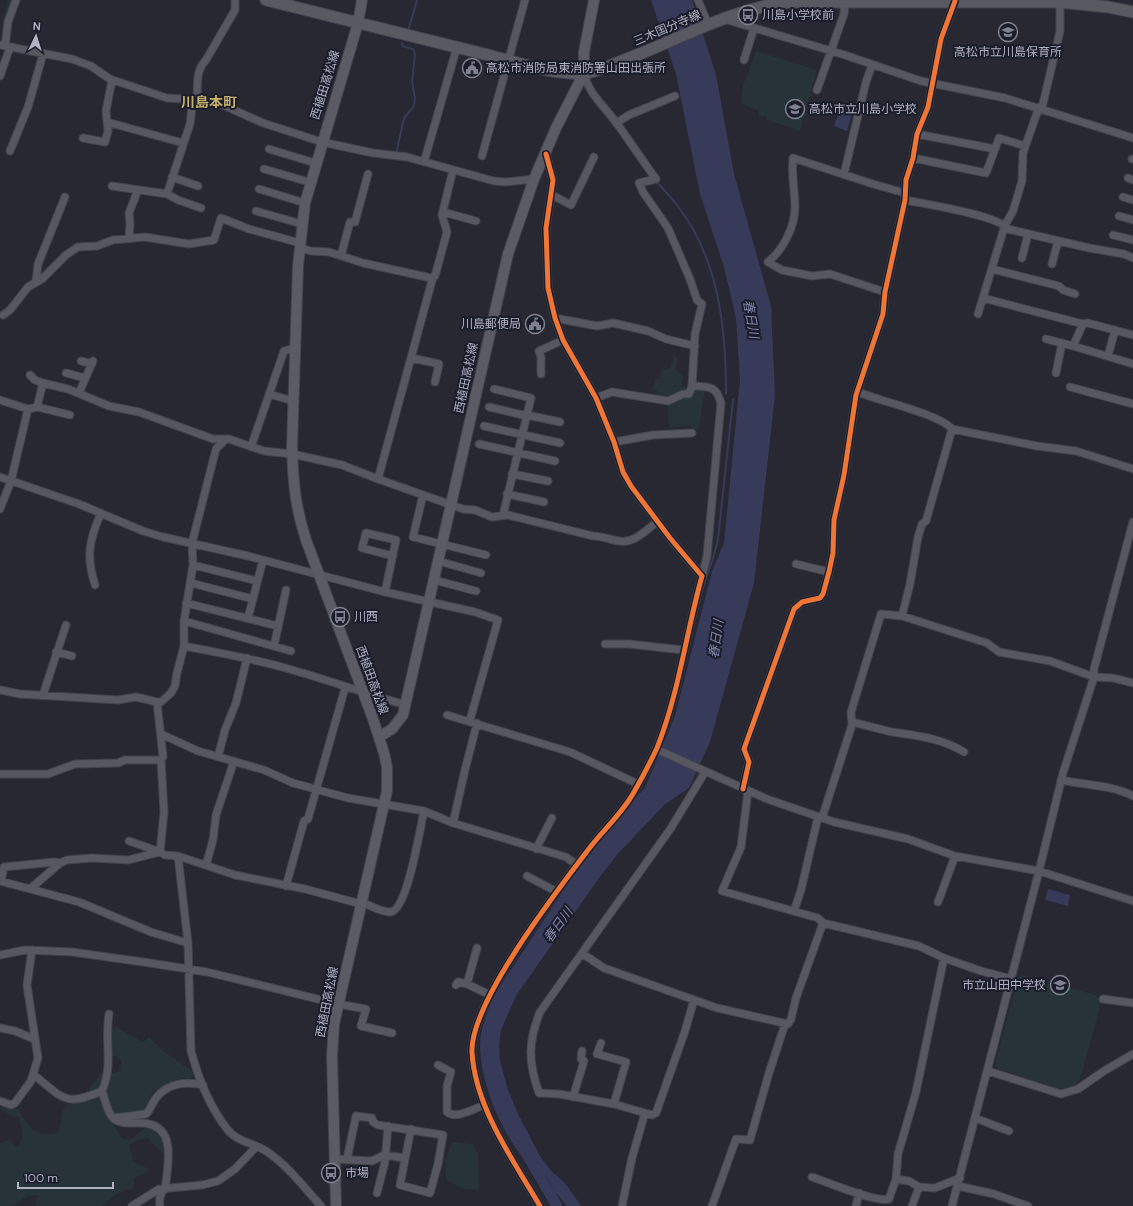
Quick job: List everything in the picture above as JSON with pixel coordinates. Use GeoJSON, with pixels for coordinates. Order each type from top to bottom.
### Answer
{"type":"FeatureCollection","features":[{"type":"Feature","properties":{"kind":"main road","name":"三木国分寺線"},"geometry":{"type":"LineString","coordinates":[[266,0],[558,72],[584,73],[612,65],[722,18],[766,5],[790,2],[845,0],[1060,2],[1094,3],[1133,12]]}},
{"type":"Feature","properties":{"kind":"main road","name":"西植田高松線"},"geometry":{"type":"LineString","coordinates":[[336,1206],[332,1056],[334,1024],[387,791],[387,767],[364,694],[298,515],[294,494],[292,454],[293,402],[300,245],[305,203],[309,182],[358,23],[362,0]]}},
{"type":"Feature","properties":{"kind":"main road","name":"西植田高松線"},"geometry":{"type":"LineString","coordinates":[[378,737],[399,723],[406,705],[500,283],[508,254],[534,179],[584,73],[584,52],[594,0]]}},
{"type":"Feature","properties":{"kind":"street"},"geometry":{"type":"LineString","coordinates":[[0,76],[8,22],[16,0]]}},
{"type":"Feature","properties":{"kind":"street"},"geometry":{"type":"LineString","coordinates":[[167,194],[190,124],[195,100],[196,82],[201,65],[206,60],[235,10],[236,0]]}},
{"type":"Feature","properties":{"kind":"street"},"geometry":{"type":"LineString","coordinates":[[482,156],[510,60],[525,0]]}},
{"type":"Feature","properties":{"kind":"street"},"geometry":{"type":"LineString","coordinates":[[698,0],[707,24]]}},
{"type":"Feature","properties":{"kind":"street"},"geometry":{"type":"LineString","coordinates":[[816,90],[829,55],[832,52],[844,14],[845,0]]}},
{"type":"Feature","properties":{"kind":"street"},"geometry":{"type":"LineString","coordinates":[[955,1],[941,39],[934,84],[928,107],[917,134],[913,158],[906,180],[905,196],[885,292],[883,314],[858,392],[856,394],[841,489],[834,520],[833,553],[830,572],[823,594],[820,598],[802,602],[794,609],[744,749],[749,762],[741,847],[722,891],[818,918],[823,924],[919,946],[944,958],[981,971],[1012,979]]}},
{"type":"Feature","properties":{"kind":"street"},"geometry":{"type":"LineString","coordinates":[[978,314],[1005,225],[1013,211],[1022,181],[1023,153],[1040,108],[1060,31],[1060,2]]}},
{"type":"Feature","properties":{"kind":"street"},"geometry":{"type":"LineString","coordinates":[[722,18],[934,84],[1005,98],[1133,138]]}},
{"type":"Feature","properties":{"kind":"street"},"geometry":{"type":"LineString","coordinates":[[744,60],[754,28]]}},
{"type":"Feature","properties":{"kind":"street"},"geometry":{"type":"LineString","coordinates":[[5,46],[72,59],[91,66],[112,80],[167,98],[214,101],[263,123],[322,142],[424,162],[505,182],[534,179]]}},
{"type":"Feature","properties":{"kind":"street"},"geometry":{"type":"LineString","coordinates":[[424,162],[457,47]]}},
{"type":"Feature","properties":{"kind":"street"},"geometry":{"type":"LineString","coordinates":[[10,151],[28,107],[43,54]]}},
{"type":"Feature","properties":{"kind":"street"},"geometry":{"type":"LineString","coordinates":[[844,174],[866,82],[872,65]]}},
{"type":"Feature","properties":{"kind":"street"},"geometry":{"type":"LineString","coordinates":[[584,73],[588,86],[656,179],[639,183],[643,192],[668,228],[690,279],[697,300],[702,304],[695,346],[692,386],[689,394],[683,394],[668,401],[612,392],[596,398]]}},
{"type":"Feature","properties":{"kind":"street"},"geometry":{"type":"LineString","coordinates":[[84,138],[105,142],[108,131],[106,111],[112,80]]}},
{"type":"Feature","properties":{"kind":"street"},"geometry":{"type":"LineString","coordinates":[[616,123],[675,96]]}},
{"type":"Feature","properties":{"kind":"street"},"geometry":{"type":"LineString","coordinates":[[107,122],[183,143]]}},
{"type":"Feature","properties":{"kind":"street"},"geometry":{"type":"LineString","coordinates":[[917,134],[995,149]]}},
{"type":"Feature","properties":{"kind":"street"},"geometry":{"type":"LineString","coordinates":[[913,158],[986,173],[999,138],[1025,146]]}},
{"type":"Feature","properties":{"kind":"street"},"geometry":{"type":"LineString","coordinates":[[269,149],[315,162]]}},
{"type":"Feature","properties":{"kind":"street"},"geometry":{"type":"LineString","coordinates":[[546,154],[553,180],[552,196],[546,228],[548,288],[562,340],[596,398],[614,442],[623,472],[658,521],[702,576]]}},
{"type":"Feature","properties":{"kind":"street"},"geometry":{"type":"LineString","coordinates":[[552,196],[571,204],[594,157]]}},
{"type":"Feature","properties":{"kind":"street"},"geometry":{"type":"LineString","coordinates":[[885,292],[830,274],[812,276],[782,270],[768,262],[784,244],[793,220],[795,209],[792,166],[793,158],[844,174],[905,196],[976,215],[1005,225],[1008,229],[1124,254],[1133,258]]}},
{"type":"Feature","properties":{"kind":"street"},"geometry":{"type":"LineString","coordinates":[[264,169],[309,182]]}},
{"type":"Feature","properties":{"kind":"street"},"geometry":{"type":"LineString","coordinates":[[378,479],[433,277],[435,276],[447,232],[442,215],[453,170]]}},
{"type":"Feature","properties":{"kind":"street"},"geometry":{"type":"LineString","coordinates":[[342,256],[350,222],[355,222],[368,174]]}},
{"type":"Feature","properties":{"kind":"street"},"geometry":{"type":"LineString","coordinates":[[172,177],[198,186]]}},
{"type":"Feature","properties":{"kind":"street"},"geometry":{"type":"LineString","coordinates":[[112,186],[167,194],[178,200],[201,208]]}},
{"type":"Feature","properties":{"kind":"street"},"geometry":{"type":"LineString","coordinates":[[259,189],[305,203]]}},
{"type":"Feature","properties":{"kind":"street"},"geometry":{"type":"LineString","coordinates":[[129,238],[129,214],[138,190]]}},
{"type":"Feature","properties":{"kind":"street"},"geometry":{"type":"LineString","coordinates":[[36,281],[38,264],[65,197]]}},
{"type":"Feature","properties":{"kind":"street"},"geometry":{"type":"LineString","coordinates":[[1123,197],[1133,200]]}},
{"type":"Feature","properties":{"kind":"street"},"geometry":{"type":"LineString","coordinates":[[256,211],[302,224]]}},
{"type":"Feature","properties":{"kind":"street"},"geometry":{"type":"LineString","coordinates":[[443,212],[476,221]]}},
{"type":"Feature","properties":{"kind":"street"},"geometry":{"type":"LineString","coordinates":[[1119,216],[1133,220]]}},
{"type":"Feature","properties":{"kind":"street"},"geometry":{"type":"LineString","coordinates":[[4,315],[10,310],[18,298],[36,281],[42,279],[66,255],[78,247],[97,246],[113,240],[145,237],[189,244],[203,243],[214,240],[221,218],[300,245],[363,263],[433,277]]}},
{"type":"Feature","properties":{"kind":"street"},"geometry":{"type":"LineString","coordinates":[[1022,258],[1028,234]]}},
{"type":"Feature","properties":{"kind":"street"},"geometry":{"type":"LineString","coordinates":[[1114,235],[1133,240]]}},
{"type":"Feature","properties":{"kind":"street"},"geometry":{"type":"LineString","coordinates":[[1052,264],[1058,241]]}},
{"type":"Feature","properties":{"kind":"street"},"geometry":{"type":"LineString","coordinates":[[992,269],[1059,286],[1063,290],[1075,294]]}},
{"type":"Feature","properties":{"kind":"street"},"geometry":{"type":"LineString","coordinates":[[983,298],[1083,324],[1088,323],[1133,335]]}},
{"type":"Feature","properties":{"kind":"street"},"geometry":{"type":"LineString","coordinates":[[555,318],[597,326],[613,323],[648,331],[666,339],[695,346]]}},
{"type":"Feature","properties":{"kind":"street"},"geometry":{"type":"LineString","coordinates":[[1073,346],[1083,324]]}},
{"type":"Feature","properties":{"kind":"street"},"geometry":{"type":"LineString","coordinates":[[1108,356],[1115,330]]}},
{"type":"Feature","properties":{"kind":"street"},"geometry":{"type":"LineString","coordinates":[[1046,339],[1133,364]]}},
{"type":"Feature","properties":{"kind":"street"},"geometry":{"type":"LineString","coordinates":[[541,374],[541,357],[539,351],[562,340]]}},
{"type":"Feature","properties":{"kind":"street"},"geometry":{"type":"LineString","coordinates":[[1056,373],[1062,343]]}},
{"type":"Feature","properties":{"kind":"street"},"geometry":{"type":"LineString","coordinates":[[250,447],[284,351],[295,348]]}},
{"type":"Feature","properties":{"kind":"street"},"geometry":{"type":"LineString","coordinates":[[412,358],[439,364],[436,382]]}},
{"type":"Feature","properties":{"kind":"street"},"geometry":{"type":"LineString","coordinates":[[79,393],[92,362],[81,361]]}},
{"type":"Feature","properties":{"kind":"street"},"geometry":{"type":"LineString","coordinates":[[66,373],[86,378]]}},
{"type":"Feature","properties":{"kind":"street"},"geometry":{"type":"LineString","coordinates":[[30,375],[35,380],[68,389],[109,406],[139,412],[213,438],[226,439],[264,451],[292,454],[342,465],[463,509],[478,510],[492,517],[503,515],[594,536],[604,536],[624,542],[637,538],[658,521]]}},
{"type":"Feature","properties":{"kind":"street"},"geometry":{"type":"LineString","coordinates":[[37,407],[43,383]]}},
{"type":"Feature","properties":{"kind":"street"},"geometry":{"type":"LineString","coordinates":[[540,1206],[492,1123],[476,1075],[472,1050],[476,1029],[490,995],[500,978],[557,892],[622,810],[658,749],[707,556],[721,403],[719,394],[710,387],[692,386]]}},
{"type":"Feature","properties":{"kind":"street"},"geometry":{"type":"LineString","coordinates":[[1070,387],[1133,404]]}},
{"type":"Feature","properties":{"kind":"street"},"geometry":{"type":"LineString","coordinates":[[494,389],[531,398],[503,515]]}},
{"type":"Feature","properties":{"kind":"street"},"geometry":{"type":"LineString","coordinates":[[858,392],[924,414],[949,424],[952,428],[1037,446],[1076,451],[1133,469]]}},
{"type":"Feature","properties":{"kind":"street"},"geometry":{"type":"LineString","coordinates":[[269,394],[293,402]]}},
{"type":"Feature","properties":{"kind":"street"},"geometry":{"type":"LineString","coordinates":[[0,400],[28,409],[37,407],[70,415]]}},
{"type":"Feature","properties":{"kind":"street"},"geometry":{"type":"LineString","coordinates":[[489,407],[560,422]]}},
{"type":"Feature","properties":{"kind":"street"},"geometry":{"type":"LineString","coordinates":[[0,509],[11,481],[28,409]]}},
{"type":"Feature","properties":{"kind":"street"},"geometry":{"type":"LineString","coordinates":[[484,426],[560,443]]}},
{"type":"Feature","properties":{"kind":"street"},"geometry":{"type":"LineString","coordinates":[[902,616],[910,584],[918,537],[922,524],[926,521],[952,428]]}},
{"type":"Feature","properties":{"kind":"street"},"geometry":{"type":"LineString","coordinates":[[614,442],[653,435],[692,433]]}},
{"type":"Feature","properties":{"kind":"street"},"geometry":{"type":"LineString","coordinates":[[0,690],[20,694],[118,700],[136,698],[157,702],[161,702],[171,694],[175,686],[184,646],[184,620],[193,565],[192,544],[216,449],[213,438]]}},
{"type":"Feature","properties":{"kind":"street"},"geometry":{"type":"LineString","coordinates":[[216,449],[226,439]]}},
{"type":"Feature","properties":{"kind":"street"},"geometry":{"type":"LineString","coordinates":[[479,444],[555,461]]}},
{"type":"Feature","properties":{"kind":"street"},"geometry":{"type":"LineString","coordinates":[[512,474],[548,481]]}},
{"type":"Feature","properties":{"kind":"street"},"geometry":{"type":"LineString","coordinates":[[0,477],[101,513],[143,531],[263,560],[385,592],[429,601],[498,620],[470,720]]}},
{"type":"Feature","properties":{"kind":"street"},"geometry":{"type":"LineString","coordinates":[[507,494],[544,502]]}},
{"type":"Feature","properties":{"kind":"street"},"geometry":{"type":"LineString","coordinates":[[423,495],[414,537],[486,555]]}},
{"type":"Feature","properties":{"kind":"street"},"geometry":{"type":"LineString","coordinates":[[96,585],[89,561],[93,532],[101,513]]}},
{"type":"Feature","properties":{"kind":"street"},"geometry":{"type":"LineString","coordinates":[[952,1206],[1012,979],[1061,780],[1094,677],[1094,669],[1133,522]]}},
{"type":"Feature","properties":{"kind":"street"},"geometry":{"type":"LineString","coordinates":[[385,592],[393,556],[396,540],[366,533],[362,548],[393,556]]}},
{"type":"Feature","properties":{"kind":"street"},"geometry":{"type":"LineString","coordinates":[[248,618],[263,560]]}},
{"type":"Feature","properties":{"kind":"street"},"geometry":{"type":"LineString","coordinates":[[438,561],[481,573]]}},
{"type":"Feature","properties":{"kind":"street"},"geometry":{"type":"LineString","coordinates":[[796,564],[830,572]]}},
{"type":"Feature","properties":{"kind":"street"},"geometry":{"type":"LineString","coordinates":[[193,565],[258,581]]}},
{"type":"Feature","properties":{"kind":"street"},"geometry":{"type":"LineString","coordinates":[[434,580],[476,591]]}},
{"type":"Feature","properties":{"kind":"street"},"geometry":{"type":"LineString","coordinates":[[191,583],[253,599]]}},
{"type":"Feature","properties":{"kind":"street"},"geometry":{"type":"LineString","coordinates":[[274,646],[286,590]]}},
{"type":"Feature","properties":{"kind":"street"},"geometry":{"type":"LineString","coordinates":[[186,603],[278,626]]}},
{"type":"Feature","properties":{"kind":"street"},"geometry":{"type":"LineString","coordinates":[[794,911],[802,890],[820,817],[852,722],[851,712],[881,614],[902,616],[987,644],[999,652],[1050,661],[1094,677],[1113,678],[1133,683]]}},
{"type":"Feature","properties":{"kind":"street"},"geometry":{"type":"LineString","coordinates":[[184,620],[291,650]]}},
{"type":"Feature","properties":{"kind":"street"},"geometry":{"type":"LineString","coordinates":[[43,695],[66,625]]}},
{"type":"Feature","properties":{"kind":"street"},"geometry":{"type":"LineString","coordinates":[[605,644],[629,644],[683,650]]}},
{"type":"Feature","properties":{"kind":"street"},"geometry":{"type":"LineString","coordinates":[[184,646],[247,658],[290,669],[364,694],[406,705]]}},
{"type":"Feature","properties":{"kind":"street"},"geometry":{"type":"LineString","coordinates":[[56,652],[72,656]]}},
{"type":"Feature","properties":{"kind":"street"},"geometry":{"type":"LineString","coordinates":[[218,757],[225,730],[236,703],[247,658]]}},
{"type":"Feature","properties":{"kind":"street"},"geometry":{"type":"LineString","coordinates":[[286,886],[304,821],[308,819],[317,789],[345,688]]}},
{"type":"Feature","properties":{"kind":"street"},"geometry":{"type":"LineString","coordinates":[[157,702],[163,757],[161,760],[164,812],[160,852]]}},
{"type":"Feature","properties":{"kind":"street"},"geometry":{"type":"LineString","coordinates":[[447,714],[570,752],[638,784]]}},
{"type":"Feature","properties":{"kind":"street"},"geometry":{"type":"LineString","coordinates":[[852,722],[891,732],[930,737],[947,743],[964,752]]}},
{"type":"Feature","properties":{"kind":"street"},"geometry":{"type":"LineString","coordinates":[[453,822],[464,770],[477,723]]}},
{"type":"Feature","properties":{"kind":"street"},"geometry":{"type":"LineString","coordinates":[[161,734],[198,751],[264,770],[293,783],[333,795],[424,811],[536,850],[566,858],[577,865]]}},
{"type":"Feature","properties":{"kind":"street"},"geometry":{"type":"LineString","coordinates":[[658,749],[746,790],[820,817],[856,828],[908,839],[955,856],[1039,871],[1133,901]]}},
{"type":"Feature","properties":{"kind":"street"},"geometry":{"type":"LineString","coordinates":[[0,774],[48,774],[75,764],[118,763],[125,760],[161,760]]}},
{"type":"Feature","properties":{"kind":"street"},"geometry":{"type":"LineString","coordinates":[[206,865],[214,840],[216,816],[234,761]]}},
{"type":"Feature","properties":{"kind":"street"},"geometry":{"type":"LineString","coordinates":[[694,1000],[685,1031],[656,1113],[652,1115],[614,1104],[539,1093],[532,1073],[530,1054],[532,1032],[540,1012],[672,828],[704,771]]}},
{"type":"Feature","properties":{"kind":"street"},"geometry":{"type":"LineString","coordinates":[[1061,780],[1111,788],[1123,791],[1133,796]]}},
{"type":"Feature","properties":{"kind":"street"},"geometry":{"type":"LineString","coordinates":[[129,841],[165,855],[178,856],[235,875],[361,903],[391,912],[396,909],[408,884],[424,811]]}},
{"type":"Feature","properties":{"kind":"street"},"geometry":{"type":"LineString","coordinates":[[536,850],[552,818]]}},
{"type":"Feature","properties":{"kind":"street"},"geometry":{"type":"LineString","coordinates":[[160,852],[128,860],[82,858],[60,863],[54,862],[4,867],[1,881],[79,902],[151,932],[188,943]]}},
{"type":"Feature","properties":{"kind":"street"},"geometry":{"type":"LineString","coordinates":[[178,856],[188,943],[191,1051],[203,1085],[227,1129],[235,1137],[266,1150],[321,1206]]}},
{"type":"Feature","properties":{"kind":"street"},"geometry":{"type":"LineString","coordinates":[[938,902],[955,856]]}},
{"type":"Feature","properties":{"kind":"street"},"geometry":{"type":"LineString","coordinates":[[30,889],[60,863]]}},
{"type":"Feature","properties":{"kind":"street"},"geometry":{"type":"LineString","coordinates":[[527,876],[557,892]]}},
{"type":"Feature","properties":{"kind":"street"},"geometry":{"type":"LineString","coordinates":[[583,954],[604,968],[717,1008],[788,1024],[792,1019],[796,998],[823,924]]}},
{"type":"Feature","properties":{"kind":"street"},"geometry":{"type":"LineString","coordinates":[[467,984],[477,948]]}},
{"type":"Feature","properties":{"kind":"street"},"geometry":{"type":"LineString","coordinates":[[0,955],[15,951],[32,950],[72,952],[188,969],[338,1004],[366,1009],[361,1026],[392,1033]]}},
{"type":"Feature","properties":{"kind":"street"},"geometry":{"type":"LineString","coordinates":[[0,1101],[11,1105],[15,1103],[25,1092],[34,1075],[38,1058],[27,986],[32,950]]}},
{"type":"Feature","properties":{"kind":"street"},"geometry":{"type":"LineString","coordinates":[[812,1177],[858,1193],[884,1200],[889,1199],[896,1179],[898,1154],[916,1092],[944,958]]}},
{"type":"Feature","properties":{"kind":"street"},"geometry":{"type":"LineString","coordinates":[[456,986],[458,982],[467,984],[490,995]]}},
{"type":"Feature","properties":{"kind":"street"},"geometry":{"type":"LineString","coordinates":[[1103,999],[1133,1003]]}},
{"type":"Feature","properties":{"kind":"street"},"geometry":{"type":"LineString","coordinates":[[109,1014],[106,1029],[109,1070],[102,1091],[108,1110],[113,1118],[122,1122],[154,1125],[161,1131],[168,1143],[169,1150],[165,1189],[161,1192],[160,1206]]}},
{"type":"Feature","properties":{"kind":"street"},"geometry":{"type":"LineString","coordinates":[[712,1206],[736,1140],[750,1140],[785,1024]]}},
{"type":"Feature","properties":{"kind":"street"},"geometry":{"type":"LineString","coordinates":[[0,1028],[15,1031],[34,1039]]}},
{"type":"Feature","properties":{"kind":"street"},"geometry":{"type":"LineString","coordinates":[[601,1043],[597,1054],[626,1062],[614,1104]]}},
{"type":"Feature","properties":{"kind":"street"},"geometry":{"type":"LineString","coordinates":[[573,1097],[584,1061],[581,1059],[582,1051]]}},
{"type":"Feature","properties":{"kind":"street"},"geometry":{"type":"LineString","coordinates":[[988,1071],[1061,1094],[1078,1089],[1104,1071],[1133,1054]]}},
{"type":"Feature","properties":{"kind":"street"},"geometry":{"type":"LineString","coordinates":[[438,1065],[445,1067],[451,1072],[447,1086],[447,1112],[451,1115],[458,1115],[485,1105]]}},
{"type":"Feature","properties":{"kind":"street"},"geometry":{"type":"LineString","coordinates":[[34,1075],[67,1100],[78,1100],[102,1091]]}},
{"type":"Feature","properties":{"kind":"street"},"geometry":{"type":"LineString","coordinates":[[113,1118],[146,1114],[164,1090],[184,1082],[203,1085]]}},
{"type":"Feature","properties":{"kind":"street"},"geometry":{"type":"LineString","coordinates":[[622,1206],[632,1158],[645,1113]]}},
{"type":"Feature","properties":{"kind":"street"},"geometry":{"type":"LineString","coordinates":[[347,1159],[356,1116],[372,1118],[378,1125],[411,1128],[443,1135],[438,1164],[430,1192],[400,1185],[411,1128]]}},
{"type":"Feature","properties":{"kind":"street"},"geometry":{"type":"LineString","coordinates":[[975,1118],[1009,1131]]}},
{"type":"Feature","properties":{"kind":"street"},"geometry":{"type":"LineString","coordinates":[[377,1192],[382,1179],[388,1126]]}},
{"type":"Feature","properties":{"kind":"street"},"geometry":{"type":"LineString","coordinates":[[132,1206],[159,1189],[202,1185],[218,1180],[235,1169],[256,1147]]}},
{"type":"Feature","properties":{"kind":"street"},"geometry":{"type":"LineString","coordinates":[[335,1159],[372,1161],[384,1155],[405,1158]]}},
{"type":"Feature","properties":{"kind":"street"},"geometry":{"type":"LineString","coordinates":[[896,1179],[909,1181],[919,1187],[935,1188],[959,1182],[1028,1206]]}},
{"type":"Feature","properties":{"kind":"street"},"geometry":{"type":"LineString","coordinates":[[912,1206],[919,1187]]}},
{"type":"Feature","properties":{"kind":"street"},"geometry":{"type":"LineString","coordinates":[[856,1206],[858,1193]]}},
{"type":"Feature","properties":{"kind":"shaded area"},"geometry":{"type":"Polygon","coordinates":[[[8,0],[22,0],[12,15],[4,37],[3,20],[8,0]]]}},
{"type":"Feature","properties":{"kind":"shaded area"},"geometry":{"type":"Polygon","coordinates":[[[756,51],[817,70],[800,131],[767,120],[766,117],[758,115],[759,111],[741,103],[743,85],[756,51]]]}},
{"type":"Feature","properties":{"kind":"shaded area"},"geometry":{"type":"Polygon","coordinates":[[[674,356],[678,358],[675,369],[683,376],[682,384],[686,387],[705,388],[699,429],[692,429],[690,425],[669,428],[667,398],[655,397],[657,390],[652,389],[656,379],[660,379],[662,369],[670,368],[674,356]]]}},
{"type":"Feature","properties":{"kind":"shaded area"},"geometry":{"type":"Polygon","coordinates":[[[1023,975],[1096,995],[1101,1003],[1081,1077],[1075,1085],[1070,1088],[1061,1089],[998,1069],[995,1064],[1018,977],[1023,975]]]}},
{"type":"Feature","properties":{"kind":"shaded area"},"geometry":{"type":"Polygon","coordinates":[[[116,1027],[143,1042],[149,1037],[162,1050],[192,1071],[194,1078],[177,1079],[153,1091],[147,1106],[143,1111],[108,1115],[123,1140],[133,1138],[146,1127],[154,1130],[160,1135],[167,1150],[162,1153],[147,1138],[138,1140],[129,1145],[134,1162],[151,1170],[134,1178],[134,1188],[116,1194],[102,1206],[35,1206],[38,1195],[28,1196],[12,1206],[0,1206],[0,1143],[10,1140],[17,1148],[20,1144],[22,1133],[18,1116],[10,1116],[0,1109],[0,1107],[18,1109],[26,1122],[39,1133],[51,1134],[59,1132],[62,1112],[68,1103],[80,1103],[89,1099],[90,1087],[104,1070],[111,1074],[120,1071],[121,1062],[117,1056],[111,1056],[108,1030],[116,1027]]]}},
{"type":"Feature","properties":{"kind":"shaded area"},"geometry":{"type":"Polygon","coordinates":[[[452,1142],[473,1144],[478,1154],[479,1189],[466,1190],[446,1180],[445,1161],[452,1142]]]}},
{"type":"Feature","properties":{"kind":"water"},"geometry":{"type":"Polygon","coordinates":[[[651,0],[692,0],[716,75],[734,174],[771,306],[775,396],[754,583],[710,742],[689,788],[665,804],[616,856],[517,994],[501,1030],[499,1045],[500,1061],[508,1090],[519,1116],[540,1156],[551,1171],[565,1183],[581,1206],[567,1206],[555,1192],[549,1180],[543,1173],[522,1157],[504,1129],[487,1088],[481,1060],[481,1033],[495,994],[589,852],[620,814],[645,788],[675,716],[712,571],[724,543],[740,380],[736,318],[724,267],[700,194],[676,74],[651,0]]]}},
{"type":"Feature","properties":{"kind":"water"},"geometry":{"type":"Polygon","coordinates":[[[842,103],[854,107],[847,131],[834,126],[842,103]]]}},
{"type":"Feature","properties":{"kind":"water"},"geometry":{"type":"Polygon","coordinates":[[[1048,889],[1070,895],[1068,906],[1045,900],[1048,889]]]}},
{"type":"Feature","properties":{"kind":"waterway"},"geometry":{"type":"LineString","coordinates":[[409,28],[417,0]]}},
{"type":"Feature","properties":{"kind":"waterway"},"geometry":{"type":"LineString","coordinates":[[396,154],[404,118],[414,106],[415,98],[412,82],[415,54],[413,49],[402,46],[402,43]]}},
{"type":"Feature","properties":{"kind":"waterway"},"geometry":{"type":"LineString","coordinates":[[657,182],[677,205],[691,226],[711,271],[722,319],[726,369],[726,394]]}},
{"type":"Feature","properties":{"kind":"waterway"},"geometry":{"type":"LineString","coordinates":[[700,598],[718,539],[733,400]]}},
{"type":"Feature","properties":{"kind":"waterway","name":"春日川"},"geometry":{"type":"LineString","coordinates":[[525,1151],[557,1206]]}},
{"type":"Feature","properties":{"kind":"cycle path"},"geometry":{"type":"LineString","coordinates":[[743,789],[749,762],[744,749],[794,609],[802,602],[820,598],[823,594],[829,572],[833,553],[834,520],[844,475],[856,395],[883,314],[885,292],[905,200],[906,180],[913,158],[917,134],[928,107],[941,39],[955,1]]}},
{"type":"Feature","properties":{"kind":"cycle path"},"geometry":{"type":"LineString","coordinates":[[540,1206],[507,1152],[480,1093],[472,1052],[475,1031],[485,1006],[500,977],[518,948],[574,868],[629,800],[652,759],[665,727],[671,706],[702,576],[670,538],[631,486],[623,472],[614,442],[596,398],[563,340],[555,318],[548,288],[546,228],[553,180],[546,154]]}},
{"type":"Feature","properties":{"kind":"place","name":"川島小学校前"},"geometry":{"type":"Point","coordinates":[748,15]}},
{"type":"Feature","properties":{"kind":"place","name":"高松市立川島保育所"},"geometry":{"type":"Point","coordinates":[1008,32]}},
{"type":"Feature","properties":{"kind":"place","name":"高松市消防局東消防署山田出張所"},"geometry":{"type":"Point","coordinates":[472,68]}},
{"type":"Feature","properties":{"kind":"place","name":"高松市立川島小学校"},"geometry":{"type":"Point","coordinates":[795,109]}},
{"type":"Feature","properties":{"kind":"place","name":"川島郵便局"},"geometry":{"type":"Point","coordinates":[535,324]}},
{"type":"Feature","properties":{"kind":"place","name":"川西"},"geometry":{"type":"Point","coordinates":[340,617]}},
{"type":"Feature","properties":{"kind":"place","name":"市立山田中学校"},"geometry":{"type":"Point","coordinates":[1060,985]}},
{"type":"Feature","properties":{"kind":"place","name":"市場"},"geometry":{"type":"Point","coordinates":[331,1173]}},
{"type":"Feature","properties":{"kind":"district","name":"川島本町"},"geometry":{"type":"Point","coordinates":[209,102]}}]}
